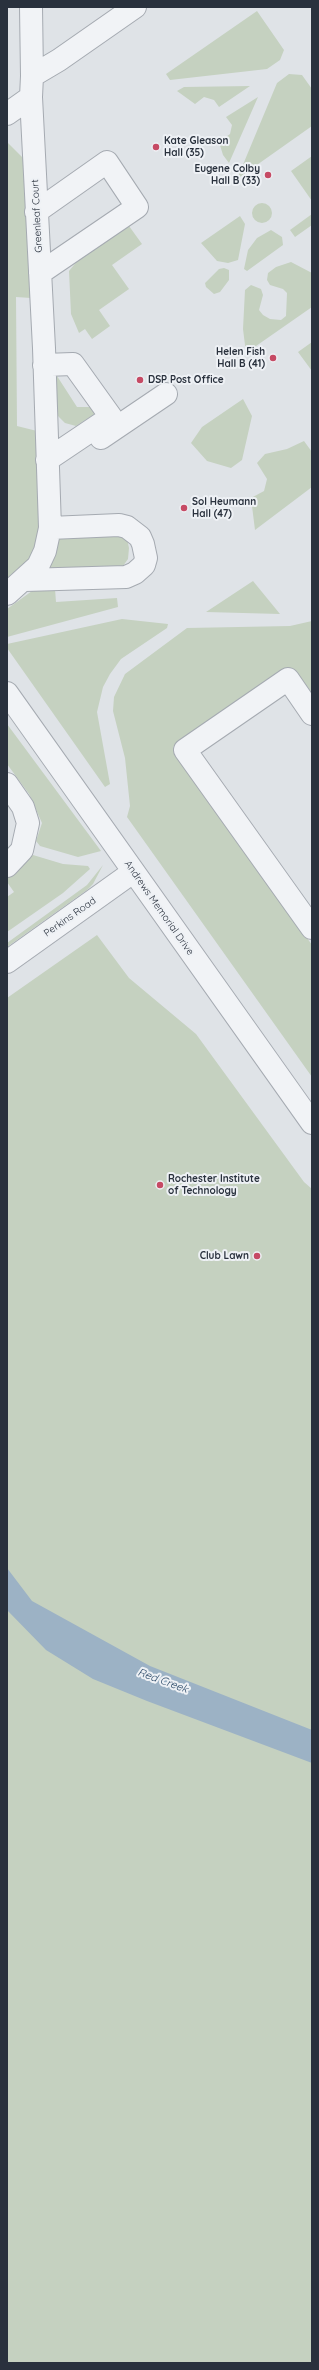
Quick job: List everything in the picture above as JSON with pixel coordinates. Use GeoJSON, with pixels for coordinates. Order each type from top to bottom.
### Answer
{"type":"FeatureCollection","features":[{"type":"Feature","properties":{"kind":"street","name":"Greenleaf Court"},"geometry":{"type":"LineString","coordinates":[[7,594],[25,580],[40,561],[45,551],[50,528],[40,273],[36,212],[31,7]]}},
{"type":"Feature","properties":{"kind":"street"},"geometry":{"type":"LineString","coordinates":[[7,114],[32,86],[59,60],[135,7]]}},
{"type":"Feature","properties":{"kind":"street"},"geometry":{"type":"LineString","coordinates":[[36,212],[107,162],[137,207],[40,273]]}},
{"type":"Feature","properties":{"kind":"street"},"geometry":{"type":"LineString","coordinates":[[44,365],[73,364],[111,417],[47,467]]}},
{"type":"Feature","properties":{"kind":"street"},"geometry":{"type":"LineString","coordinates":[[47,467],[166,394]]}},
{"type":"Feature","properties":{"kind":"street"},"geometry":{"type":"LineString","coordinates":[[25,580],[126,577],[135,573],[144,565],[146,558],[140,537],[127,527],[120,525],[50,528]]}},
{"type":"Feature","properties":{"kind":"street"},"geometry":{"type":"LineString","coordinates":[[312,714],[288,679],[185,750],[312,928]]}},
{"type":"Feature","properties":{"kind":"street","name":"Andrews Memorial Drive"},"geometry":{"type":"LineString","coordinates":[[7,693],[312,1123]]}},
{"type":"Feature","properties":{"kind":"street"},"geometry":{"type":"LineString","coordinates":[[7,784],[23,807],[28,823],[22,850],[7,866]]}},
{"type":"Feature","properties":{"kind":"street","name":"Perkins Road"},"geometry":{"type":"LineString","coordinates":[[7,962],[133,872]]}},
{"type":"Feature","properties":{"kind":"green space"},"geometry":{"type":"Polygon","coordinates":[[[257,11],[284,50],[280,60],[267,69],[170,80],[166,74],[257,11]]]}},
{"type":"Feature","properties":{"kind":"green space"},"geometry":{"type":"Polygon","coordinates":[[[289,74],[302,75],[312,89],[312,126],[237,179],[277,83],[289,74]]]}},
{"type":"Feature","properties":{"kind":"green space"},"geometry":{"type":"Polygon","coordinates":[[[250,86],[219,107],[214,100],[204,97],[195,104],[177,91],[184,87],[250,86]]]}},
{"type":"Feature","properties":{"kind":"green space"},"geometry":{"type":"Polygon","coordinates":[[[258,97],[229,163],[223,155],[219,142],[230,134],[232,125],[226,117],[258,97]]]}},
{"type":"Feature","properties":{"kind":"green space"},"geometry":{"type":"Polygon","coordinates":[[[7,142],[24,159],[31,298],[16,297],[17,426],[37,431],[40,532],[34,555],[7,578],[7,142]]]}},
{"type":"Feature","properties":{"kind":"green space"},"geometry":{"type":"Polygon","coordinates":[[[312,156],[312,201],[291,171],[312,156]]]}},
{"type":"Feature","properties":{"kind":"green space"},"geometry":{"type":"Polygon","coordinates":[[[262,203],[269,206],[272,213],[269,220],[262,223],[255,220],[252,213],[255,206],[262,203]]]}},
{"type":"Feature","properties":{"kind":"green space"},"geometry":{"type":"Polygon","coordinates":[[[312,214],[312,225],[295,237],[290,230],[312,214]]]}},
{"type":"Feature","properties":{"kind":"green space"},"geometry":{"type":"Polygon","coordinates":[[[240,216],[245,224],[238,260],[228,263],[217,261],[201,243],[240,216]]]}},
{"type":"Feature","properties":{"kind":"green space"},"geometry":{"type":"Polygon","coordinates":[[[129,226],[142,244],[112,265],[129,289],[99,310],[110,326],[92,339],[85,329],[79,333],[71,314],[69,271],[78,260],[129,226]]]}},
{"type":"Feature","properties":{"kind":"green space"},"geometry":{"type":"Polygon","coordinates":[[[271,230],[282,237],[283,245],[247,271],[244,269],[248,250],[257,238],[271,230]]]}},
{"type":"Feature","properties":{"kind":"green space"},"geometry":{"type":"Polygon","coordinates":[[[291,262],[312,273],[312,307],[246,353],[243,329],[245,290],[251,285],[261,289],[263,295],[259,310],[263,315],[270,319],[281,320],[286,316],[287,293],[283,289],[270,285],[267,280],[268,273],[276,267],[291,262]]]}},
{"type":"Feature","properties":{"kind":"green space"},"geometry":{"type":"Polygon","coordinates":[[[224,268],[229,270],[229,280],[220,292],[214,294],[206,287],[205,283],[219,269],[224,268]]]}},
{"type":"Feature","properties":{"kind":"green space"},"geometry":{"type":"Polygon","coordinates":[[[312,342],[312,371],[298,352],[312,342]]]}},
{"type":"Feature","properties":{"kind":"green space"},"geometry":{"type":"Polygon","coordinates":[[[57,376],[77,407],[94,407],[96,413],[76,426],[65,423],[58,416],[55,377],[57,376]]]}},
{"type":"Feature","properties":{"kind":"green space"},"geometry":{"type":"Polygon","coordinates":[[[243,399],[252,416],[242,460],[231,468],[207,461],[191,443],[202,427],[243,399]]]}},
{"type":"Feature","properties":{"kind":"green space"},"geometry":{"type":"Polygon","coordinates":[[[304,441],[312,452],[312,487],[255,530],[251,498],[264,491],[267,479],[257,463],[265,454],[287,449],[304,441]]]}},
{"type":"Feature","properties":{"kind":"green space"},"geometry":{"type":"Polygon","coordinates":[[[118,532],[127,539],[129,548],[128,559],[123,566],[113,570],[46,571],[57,535],[118,532]]]}},
{"type":"Feature","properties":{"kind":"green space"},"geometry":{"type":"Polygon","coordinates":[[[253,581],[280,614],[206,612],[253,581]]]}},
{"type":"Feature","properties":{"kind":"green space"},"geometry":{"type":"Polygon","coordinates":[[[55,589],[56,602],[117,598],[118,607],[7,637],[7,609],[32,591],[55,589]]]}},
{"type":"Feature","properties":{"kind":"green space"},"geometry":{"type":"Polygon","coordinates":[[[122,619],[168,624],[167,628],[121,659],[103,687],[97,712],[110,784],[105,787],[7,648],[7,644],[122,619]]]}},
{"type":"Feature","properties":{"kind":"green space"},"geometry":{"type":"Polygon","coordinates":[[[312,621],[312,693],[297,673],[286,670],[279,671],[173,747],[312,945],[312,1077],[127,817],[130,806],[125,758],[113,711],[114,697],[125,674],[187,628],[290,626],[312,621]]]}},
{"type":"Feature","properties":{"kind":"green space"},"geometry":{"type":"Polygon","coordinates":[[[7,724],[101,851],[78,857],[40,846],[36,841],[42,823],[29,794],[7,764],[7,724]]]}},
{"type":"Feature","properties":{"kind":"green space"},"geometry":{"type":"Polygon","coordinates":[[[33,855],[63,864],[88,866],[90,869],[63,893],[7,932],[7,897],[14,892],[7,882],[7,877],[33,855]]]}},
{"type":"Feature","properties":{"kind":"green space"},"geometry":{"type":"Polygon","coordinates":[[[103,865],[93,884],[87,890],[7,947],[7,943],[87,885],[103,865]]]}},
{"type":"Feature","properties":{"kind":"green space"},"geometry":{"type":"Polygon","coordinates":[[[97,935],[129,978],[196,1034],[304,1182],[312,1189],[312,2363],[7,2363],[7,998],[97,935]]]}},
{"type":"Feature","properties":{"kind":"water","name":"Red Creek"},"geometry":{"type":"Polygon","coordinates":[[[7,1568],[32,1601],[150,1666],[312,1730],[312,1763],[147,1701],[93,1679],[46,1650],[7,1610],[7,1568]]]}},
{"type":"Feature","properties":{"kind":"place","name":"Kate Gleason Hall (35)"},"geometry":{"type":"Point","coordinates":[156,147]}},
{"type":"Feature","properties":{"kind":"place","name":"Eugene Colby Hall B (33)"},"geometry":{"type":"Point","coordinates":[268,175]}},
{"type":"Feature","properties":{"kind":"place","name":"Helen Fish Hall B (41)"},"geometry":{"type":"Point","coordinates":[273,358]}},
{"type":"Feature","properties":{"kind":"place","name":"DSP Post Office"},"geometry":{"type":"Point","coordinates":[140,380]}},
{"type":"Feature","properties":{"kind":"place","name":"Sol Heumann Hall (47)"},"geometry":{"type":"Point","coordinates":[184,508]}},
{"type":"Feature","properties":{"kind":"place","name":"Rochester Institute of Technology"},"geometry":{"type":"Point","coordinates":[160,1185]}},
{"type":"Feature","properties":{"kind":"place","name":"Club Lawn"},"geometry":{"type":"Point","coordinates":[257,1256]}}]}
